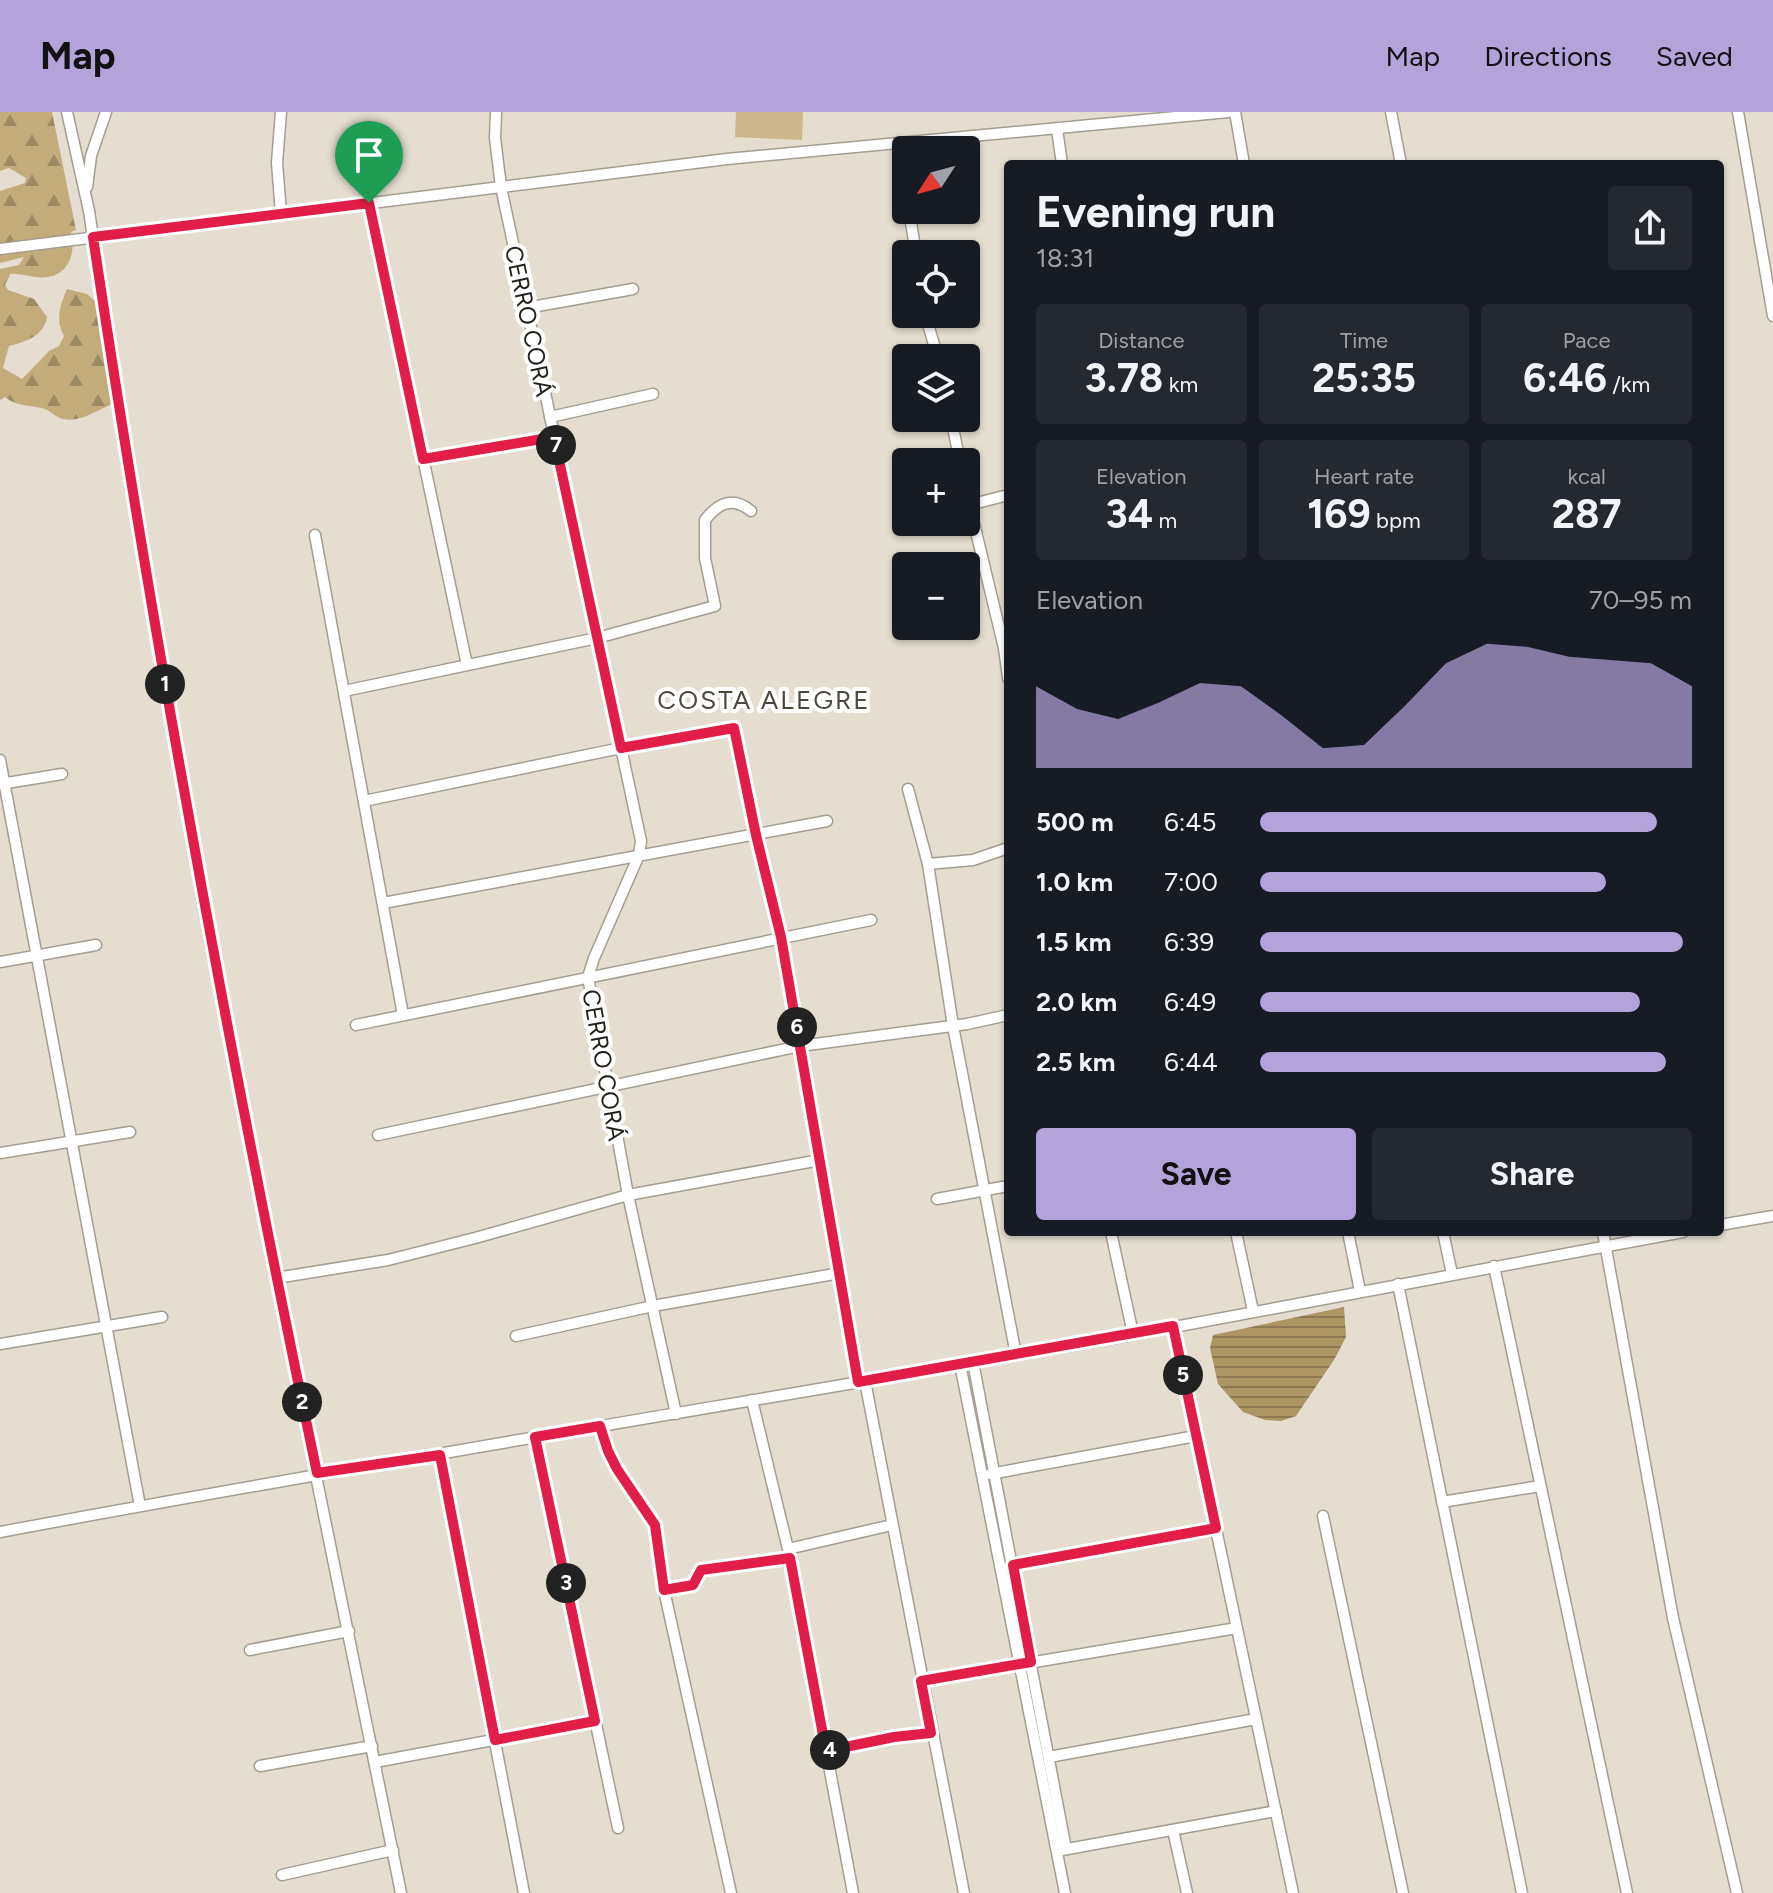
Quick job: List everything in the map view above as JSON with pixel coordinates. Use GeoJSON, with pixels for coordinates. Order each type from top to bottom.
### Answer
{"type":"FeatureCollection","features":[{"type":"Feature","properties":{"kind":"street"},"geometry":{"type":"LineString","coordinates":[[67,112],[89,211]]}},
{"type":"Feature","properties":{"kind":"street"},"geometry":{"type":"LineString","coordinates":[[106,112],[86,182],[128,470],[201,893],[401,1893]]}},
{"type":"Feature","properties":{"kind":"street"},"geometry":{"type":"LineString","coordinates":[[281,112],[277,163],[281,213]]}},
{"type":"Feature","properties":{"kind":"street","name":"CERRO CORÁ"},"geometry":{"type":"LineString","coordinates":[[496,112],[495,138],[501,187],[641,841],[639,855],[588,977],[628,1195],[676,1414]]}},
{"type":"Feature","properties":{"kind":"street"},"geometry":{"type":"LineString","coordinates":[[980,136],[1229,112]]}},
{"type":"Feature","properties":{"kind":"street"},"geometry":{"type":"LineString","coordinates":[[1235,112],[1243,160]]}},
{"type":"Feature","properties":{"kind":"street"},"geometry":{"type":"LineString","coordinates":[[1391,112],[1400,160]]}},
{"type":"Feature","properties":{"kind":"street"},"geometry":{"type":"LineString","coordinates":[[1738,112],[1773,316]]}},
{"type":"Feature","properties":{"kind":"street"},"geometry":{"type":"LineString","coordinates":[[1057,129],[1061,160]]}},
{"type":"Feature","properties":{"kind":"street"},"geometry":{"type":"LineString","coordinates":[[0,249],[727,159],[892,145]]}},
{"type":"Feature","properties":{"kind":"street"},"geometry":{"type":"LineString","coordinates":[[369,203],[467,665]]}},
{"type":"Feature","properties":{"kind":"street"},"geometry":{"type":"LineString","coordinates":[[526,308],[633,289]]}},
{"type":"Feature","properties":{"kind":"street"},"geometry":{"type":"LineString","coordinates":[[550,417],[653,394]]}},
{"type":"Feature","properties":{"kind":"street"},"geometry":{"type":"LineString","coordinates":[[423,459],[554,437]]}},
{"type":"Feature","properties":{"kind":"street"},"geometry":{"type":"LineString","coordinates":[[980,502],[1004,496]]}},
{"type":"Feature","properties":{"kind":"street"},"geometry":{"type":"LineString","coordinates":[[344,691],[597,638],[715,606],[705,558],[705,520],[716,506],[728,502],[742,504],[751,511]]}},
{"type":"Feature","properties":{"kind":"street"},"geometry":{"type":"LineString","coordinates":[[315,535],[403,1015]]}},
{"type":"Feature","properties":{"kind":"street"},"geometry":{"type":"LineString","coordinates":[[977,536],[1004,648]]}},
{"type":"Feature","properties":{"kind":"street"},"geometry":{"type":"LineString","coordinates":[[364,801],[734,728],[781,937],[840,1273],[964,1893]]}},
{"type":"Feature","properties":{"kind":"street"},"geometry":{"type":"LineString","coordinates":[[0,760],[2,784],[140,1506]]}},
{"type":"Feature","properties":{"kind":"street"},"geometry":{"type":"LineString","coordinates":[[2,784],[62,774]]}},
{"type":"Feature","properties":{"kind":"street"},"geometry":{"type":"LineString","coordinates":[[908,789],[928,864],[953,1026],[1016,1355]]}},
{"type":"Feature","properties":{"kind":"street"},"geometry":{"type":"LineString","coordinates":[[383,903],[827,821]]}},
{"type":"Feature","properties":{"kind":"street"},"geometry":{"type":"LineString","coordinates":[[928,864],[973,860],[1004,849]]}},
{"type":"Feature","properties":{"kind":"street"},"geometry":{"type":"LineString","coordinates":[[356,1025],[871,920]]}},
{"type":"Feature","properties":{"kind":"street"},"geometry":{"type":"LineString","coordinates":[[0,962],[96,945]]}},
{"type":"Feature","properties":{"kind":"street"},"geometry":{"type":"LineString","coordinates":[[378,1135],[800,1046],[953,1026],[1004,1016]]}},
{"type":"Feature","properties":{"kind":"street"},"geometry":{"type":"LineString","coordinates":[[0,1153],[130,1132]]}},
{"type":"Feature","properties":{"kind":"street"},"geometry":{"type":"LineString","coordinates":[[276,1278],[388,1260],[628,1195],[820,1160]]}},
{"type":"Feature","properties":{"kind":"street"},"geometry":{"type":"LineString","coordinates":[[937,1199],[1004,1187]]}},
{"type":"Feature","properties":{"kind":"street"},"geometry":{"type":"LineString","coordinates":[[1724,1224],[1773,1216]]}},
{"type":"Feature","properties":{"kind":"street"},"geometry":{"type":"LineString","coordinates":[[1112,1236],[1133,1334]]}},
{"type":"Feature","properties":{"kind":"street"},"geometry":{"type":"LineString","coordinates":[[1237,1236],[1253,1311]]}},
{"type":"Feature","properties":{"kind":"street"},"geometry":{"type":"LineString","coordinates":[[1349,1236],[1360,1291]]}},
{"type":"Feature","properties":{"kind":"street"},"geometry":{"type":"LineString","coordinates":[[1444,1236],[1452,1274]]}},
{"type":"Feature","properties":{"kind":"street"},"geometry":{"type":"LineString","coordinates":[[1604,1236],[1673,1618],[1737,1893]]}},
{"type":"Feature","properties":{"kind":"street"},"geometry":{"type":"LineString","coordinates":[[0,1532],[317,1473],[440,1455],[1016,1355],[1661,1236]]}},
{"type":"Feature","properties":{"kind":"street"},"geometry":{"type":"LineString","coordinates":[[1494,1266],[1627,1893]]}},
{"type":"Feature","properties":{"kind":"street"},"geometry":{"type":"LineString","coordinates":[[516,1336],[653,1306],[840,1273]]}},
{"type":"Feature","properties":{"kind":"street"},"geometry":{"type":"LineString","coordinates":[[1398,1284],[1522,1893]]}},
{"type":"Feature","properties":{"kind":"street"},"geometry":{"type":"LineString","coordinates":[[0,1344],[162,1317]]}},
{"type":"Feature","properties":{"kind":"street"},"geometry":{"type":"LineString","coordinates":[[1173,1326],[1293,1893]]}},
{"type":"Feature","properties":{"kind":"street"},"geometry":{"type":"LineString","coordinates":[[973,1362],[1013,1565],[1025,1663],[1061,1850]]}},
{"type":"Feature","properties":{"kind":"street"},"geometry":{"type":"LineString","coordinates":[[960,1364],[1025,1663],[1049,1757],[1065,1893]]}},
{"type":"Feature","properties":{"kind":"street"},"geometry":{"type":"LineString","coordinates":[[752,1400],[789,1554],[853,1893]]}},
{"type":"Feature","properties":{"kind":"street"},"geometry":{"type":"LineString","coordinates":[[600,1426],[617,1469],[655,1525],[664,1590],[731,1893]]}},
{"type":"Feature","properties":{"kind":"street"},"geometry":{"type":"LineString","coordinates":[[983,1476],[1196,1436]]}},
{"type":"Feature","properties":{"kind":"street"},"geometry":{"type":"LineString","coordinates":[[535,1437],[618,1828]]}},
{"type":"Feature","properties":{"kind":"street"},"geometry":{"type":"LineString","coordinates":[[440,1455],[524,1893]]}},
{"type":"Feature","properties":{"kind":"street"},"geometry":{"type":"LineString","coordinates":[[1442,1502],[1540,1486]]}},
{"type":"Feature","properties":{"kind":"street"},"geometry":{"type":"LineString","coordinates":[[1323,1516],[1403,1893]]}},
{"type":"Feature","properties":{"kind":"street"},"geometry":{"type":"LineString","coordinates":[[664,1590],[693,1585],[701,1570],[789,1554],[892,1525]]}},
{"type":"Feature","properties":{"kind":"street"},"geometry":{"type":"LineString","coordinates":[[1013,1565],[1216,1528]]}},
{"type":"Feature","properties":{"kind":"street"},"geometry":{"type":"LineString","coordinates":[[921,1681],[1237,1628]]}},
{"type":"Feature","properties":{"kind":"street"},"geometry":{"type":"LineString","coordinates":[[250,1650],[349,1631]]}},
{"type":"Feature","properties":{"kind":"street"},"geometry":{"type":"LineString","coordinates":[[1049,1757],[1256,1719]]}},
{"type":"Feature","properties":{"kind":"street"},"geometry":{"type":"LineString","coordinates":[[375,1762],[595,1721]]}},
{"type":"Feature","properties":{"kind":"street"},"geometry":{"type":"LineString","coordinates":[[826,1751],[931,1733]]}},
{"type":"Feature","properties":{"kind":"street"},"geometry":{"type":"LineString","coordinates":[[260,1766],[372,1746]]}},
{"type":"Feature","properties":{"kind":"street"},"geometry":{"type":"LineString","coordinates":[[1061,1850],[1276,1811]]}},
{"type":"Feature","properties":{"kind":"street"},"geometry":{"type":"LineString","coordinates":[[1173,1830],[1187,1893]]}},
{"type":"Feature","properties":{"kind":"street"},"geometry":{"type":"LineString","coordinates":[[282,1875],[393,1850]]}},
{"type":"Feature","properties":{"kind":"green space"},"geometry":{"type":"Polygon","coordinates":[[[0,112],[52,112],[76,230],[71,232],[72,250],[62,271],[46,277],[10,274],[5,285],[8,290],[34,299],[47,317],[38,333],[9,346],[3,368],[22,379],[49,351],[59,346],[64,336],[60,312],[67,289],[87,294],[96,302],[105,349],[104,361],[115,393],[112,404],[82,418],[63,419],[44,409],[18,404],[5,397],[0,400],[0,269],[19,265],[24,257],[0,263],[0,191],[25,183],[26,178],[9,168],[0,171],[0,112]]]}},
{"type":"Feature","properties":{"kind":"shaded area"},"geometry":{"type":"Polygon","coordinates":[[[736,112],[803,112],[802,140],[735,137],[736,112]]]}},
{"type":"Feature","properties":{"kind":"shaded area"},"geometry":{"type":"Polygon","coordinates":[[[1344,1307],[1346,1337],[1296,1416],[1281,1421],[1265,1420],[1243,1412],[1218,1384],[1210,1348],[1213,1335],[1344,1307]]]}},
{"type":"Feature","properties":{"kind":"district","name":"COSTA ALEGRE"},"geometry":{"type":"Point","coordinates":[764,700]}},
{"type":"Feature","properties":{"kind":"route"},"geometry":{"type":"LineString","coordinates":[[369,203],[423,459],[554,437],[621,748],[734,728],[781,937],[858,1382],[1173,1326],[1216,1528],[1013,1565],[1031,1662],[921,1681],[931,1733],[826,1751],[790,1558],[701,1570],[693,1585],[664,1590],[655,1525],[617,1469],[600,1426],[535,1437],[595,1721],[495,1740],[440,1455],[317,1473],[204,909],[128,470],[93,237],[369,203]]}}]}
